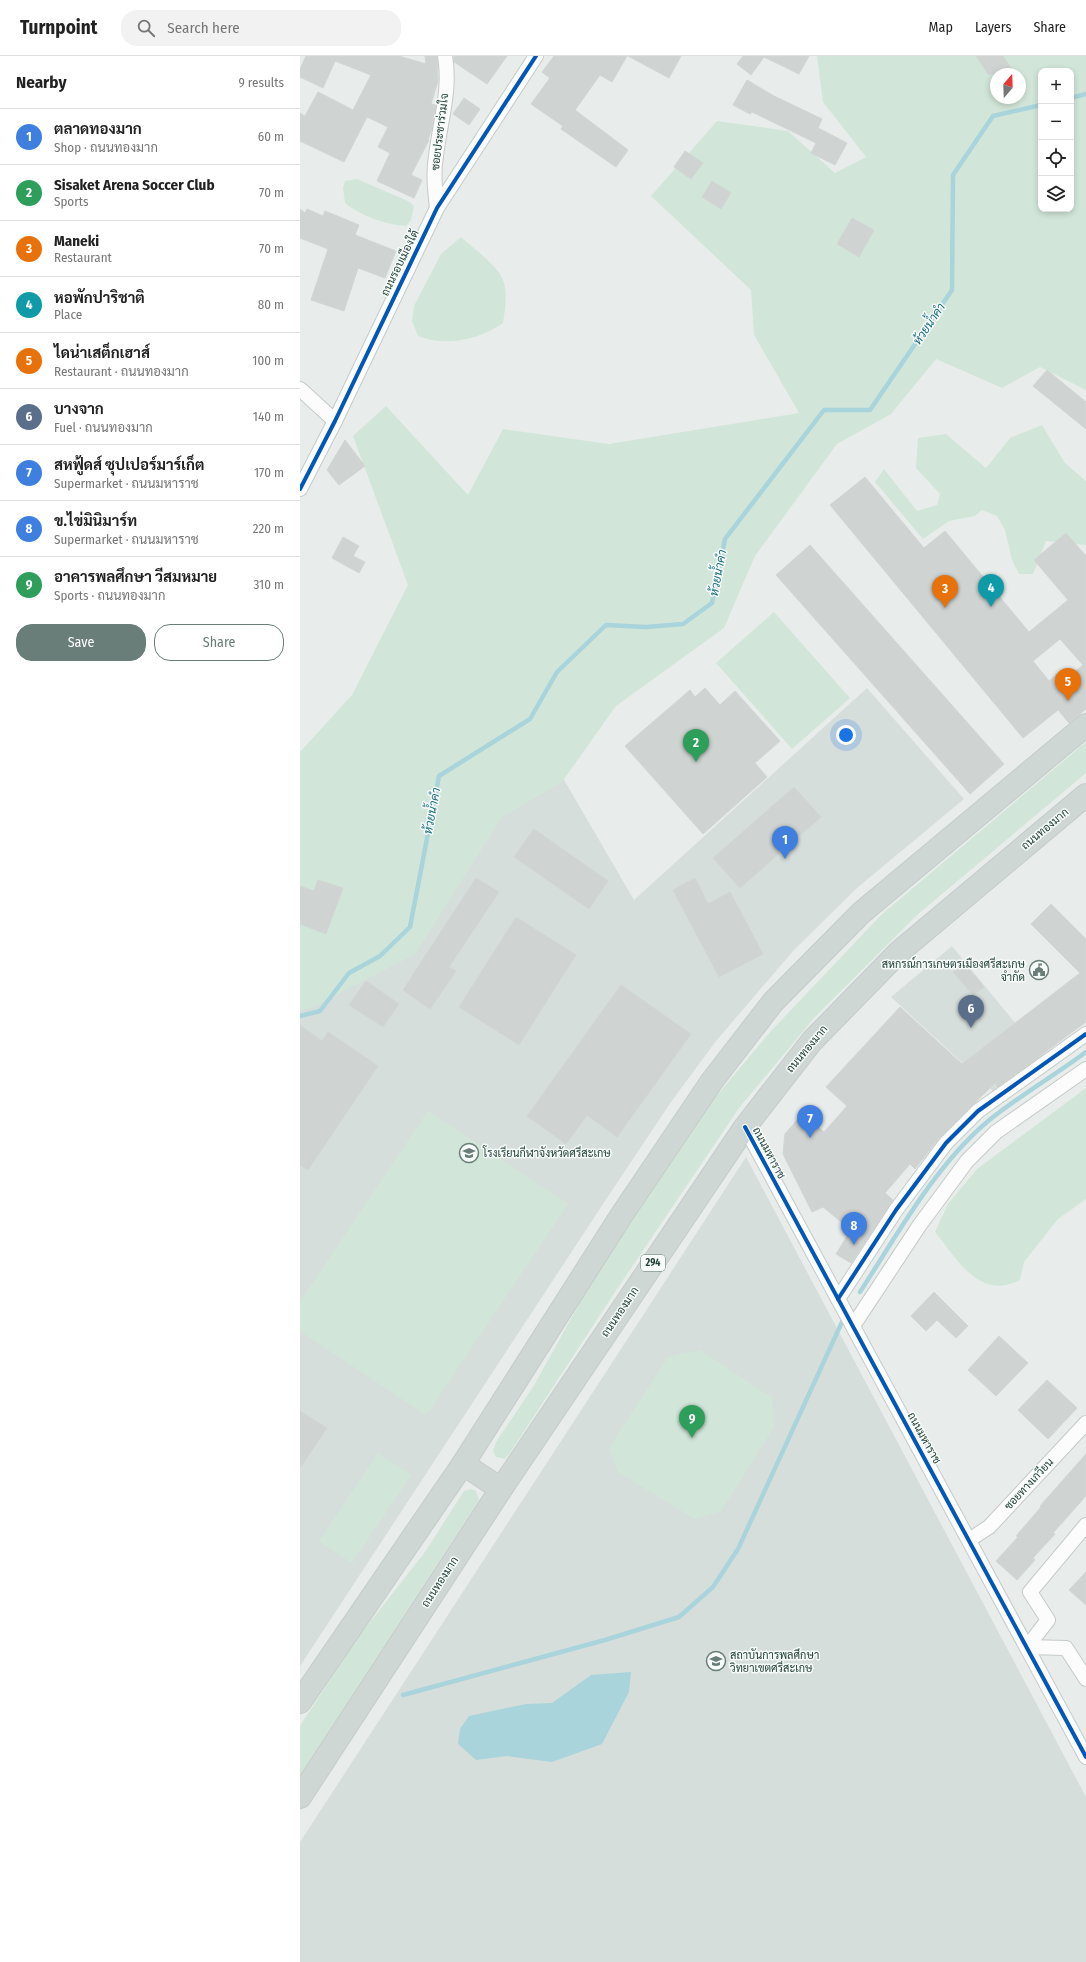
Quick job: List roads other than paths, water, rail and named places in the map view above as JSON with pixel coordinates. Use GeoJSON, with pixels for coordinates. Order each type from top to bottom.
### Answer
{"type":"FeatureCollection","features":[{"type":"Feature","properties":{"kind":"main road"},"geometry":{"type":"LineString","coordinates":[[300,1702],[462,1464],[642,1184],[712,1081],[774,1002],[861,913],[1086,726]]}},
{"type":"Feature","properties":{"kind":"main road","name":"ถนนทองมาก"},"geometry":{"type":"LineString","coordinates":[[300,1798],[501,1489],[744,1127],[812,1041],[899,952],[1086,795]]}},
{"type":"Feature","properties":{"kind":"main road"},"geometry":{"type":"LineString","coordinates":[[462,1464],[501,1489]]}},
{"type":"Feature","properties":{"kind":"street","name":"ซอยประชาร่วมใจ"},"geometry":{"type":"LineString","coordinates":[[437,208],[434,180],[436,156],[445,107],[447,71],[445,56]]}},
{"type":"Feature","properties":{"kind":"street","name":"ถนนรอบเมืองใต้"},"geometry":{"type":"LineString","coordinates":[[300,489],[335,421],[437,208],[536,56]]}},
{"type":"Feature","properties":{"kind":"street"},"geometry":{"type":"LineString","coordinates":[[300,389],[335,421]]}},
{"type":"Feature","properties":{"kind":"street"},"geometry":{"type":"LineString","coordinates":[[838,1299],[896,1210],[946,1143],[978,1111],[1086,1034]]}},
{"type":"Feature","properties":{"kind":"street"},"geometry":{"type":"LineString","coordinates":[[853,1326],[919,1226],[967,1161],[996,1132],[1086,1069]]}},
{"type":"Feature","properties":{"kind":"street","name":"ถนนมหาราช"},"geometry":{"type":"LineString","coordinates":[[744,1127],[1086,1758]]}},
{"type":"Feature","properties":{"kind":"street","name":"ซอยทางเกวียน"},"geometry":{"type":"LineString","coordinates":[[969,1540],[988,1527],[1086,1423]]}},
{"type":"Feature","properties":{"kind":"street"},"geometry":{"type":"LineString","coordinates":[[1027,1647],[1048,1620],[1030,1592],[1086,1525]]}},
{"type":"Feature","properties":{"kind":"street"},"geometry":{"type":"LineString","coordinates":[[1027,1647],[1066,1648],[1086,1679]]}},
{"type":"Feature","properties":{"kind":"water"},"geometry":{"type":"Polygon","coordinates":[[[631,1672],[629,1692],[602,1744],[552,1762],[507,1756],[476,1760],[458,1744],[460,1729],[469,1716],[526,1704],[552,1703],[591,1675],[631,1672]]]}},
{"type":"Feature","properties":{"kind":"waterway","name":"ห้วยน้ำคำ"},"geometry":{"type":"LineString","coordinates":[[1074,97],[1086,94]]}},
{"type":"Feature","properties":{"kind":"waterway","name":"ห้วยน้ำคำ"},"geometry":{"type":"LineString","coordinates":[[300,1016],[320,1011],[349,973],[380,956],[410,927],[439,776],[530,719],[557,672],[606,625],[646,627],[683,624],[712,603],[725,539],[824,410],[870,410],[952,290],[953,175],[993,116],[1038,106]]}},
{"type":"Feature","properties":{"kind":"waterway"},"geometry":{"type":"LineString","coordinates":[[860,1292],[918,1202],[950,1159],[987,1122],[1023,1095],[1086,1052]]}},
{"type":"Feature","properties":{"kind":"waterway"},"geometry":{"type":"LineString","coordinates":[[403,1695],[605,1640],[679,1617],[713,1587],[738,1549],[842,1322]]}},
{"type":"Feature","properties":{"kind":"place","name":"หอพักปาริชาติ"},"geometry":{"type":"Point","coordinates":[991,607]}},
{"type":"Feature","properties":{"kind":"place","name":"Maneki"},"geometry":{"type":"Point","coordinates":[945,608]}},
{"type":"Feature","properties":{"kind":"place","name":"ไดน่าเสต็กเฮาส์"},"geometry":{"type":"Point","coordinates":[1068,701]}},
{"type":"Feature","properties":{"kind":"place","name":"Sisaket Arena Soccer Club"},"geometry":{"type":"Point","coordinates":[696,762]}},
{"type":"Feature","properties":{"kind":"place","name":"ตลาดทองมาก"},"geometry":{"type":"Point","coordinates":[785,859]}},
{"type":"Feature","properties":{"kind":"place","name":"สหกรณ์การเกษตรเมืองศรีสะเกษ จำกัด"},"geometry":{"type":"Point","coordinates":[1039,970]}},
{"type":"Feature","properties":{"kind":"place","name":"บางจาก"},"geometry":{"type":"Point","coordinates":[971,1028]}},
{"type":"Feature","properties":{"kind":"place","name":"สหฟู้ดส์ ซุปเปอร์มาร์เก็ต"},"geometry":{"type":"Point","coordinates":[810,1138]}},
{"type":"Feature","properties":{"kind":"place","name":"โรงเรียนกีฬาจังหวัดศรีสะเกษ"},"geometry":{"type":"Point","coordinates":[469,1153]}},
{"type":"Feature","properties":{"kind":"place","name":"ข.ไข่มินิมาร์ท"},"geometry":{"type":"Point","coordinates":[854,1245]}},
{"type":"Feature","properties":{"kind":"place","name":"อาคารพลศึกษา วีสมหมาย"},"geometry":{"type":"Point","coordinates":[692,1438]}},
{"type":"Feature","properties":{"kind":"place","name":"สถาบันการพลศึกษา วิทยาเขตศรีสะเกษ"},"geometry":{"type":"Point","coordinates":[716,1661]}}]}
